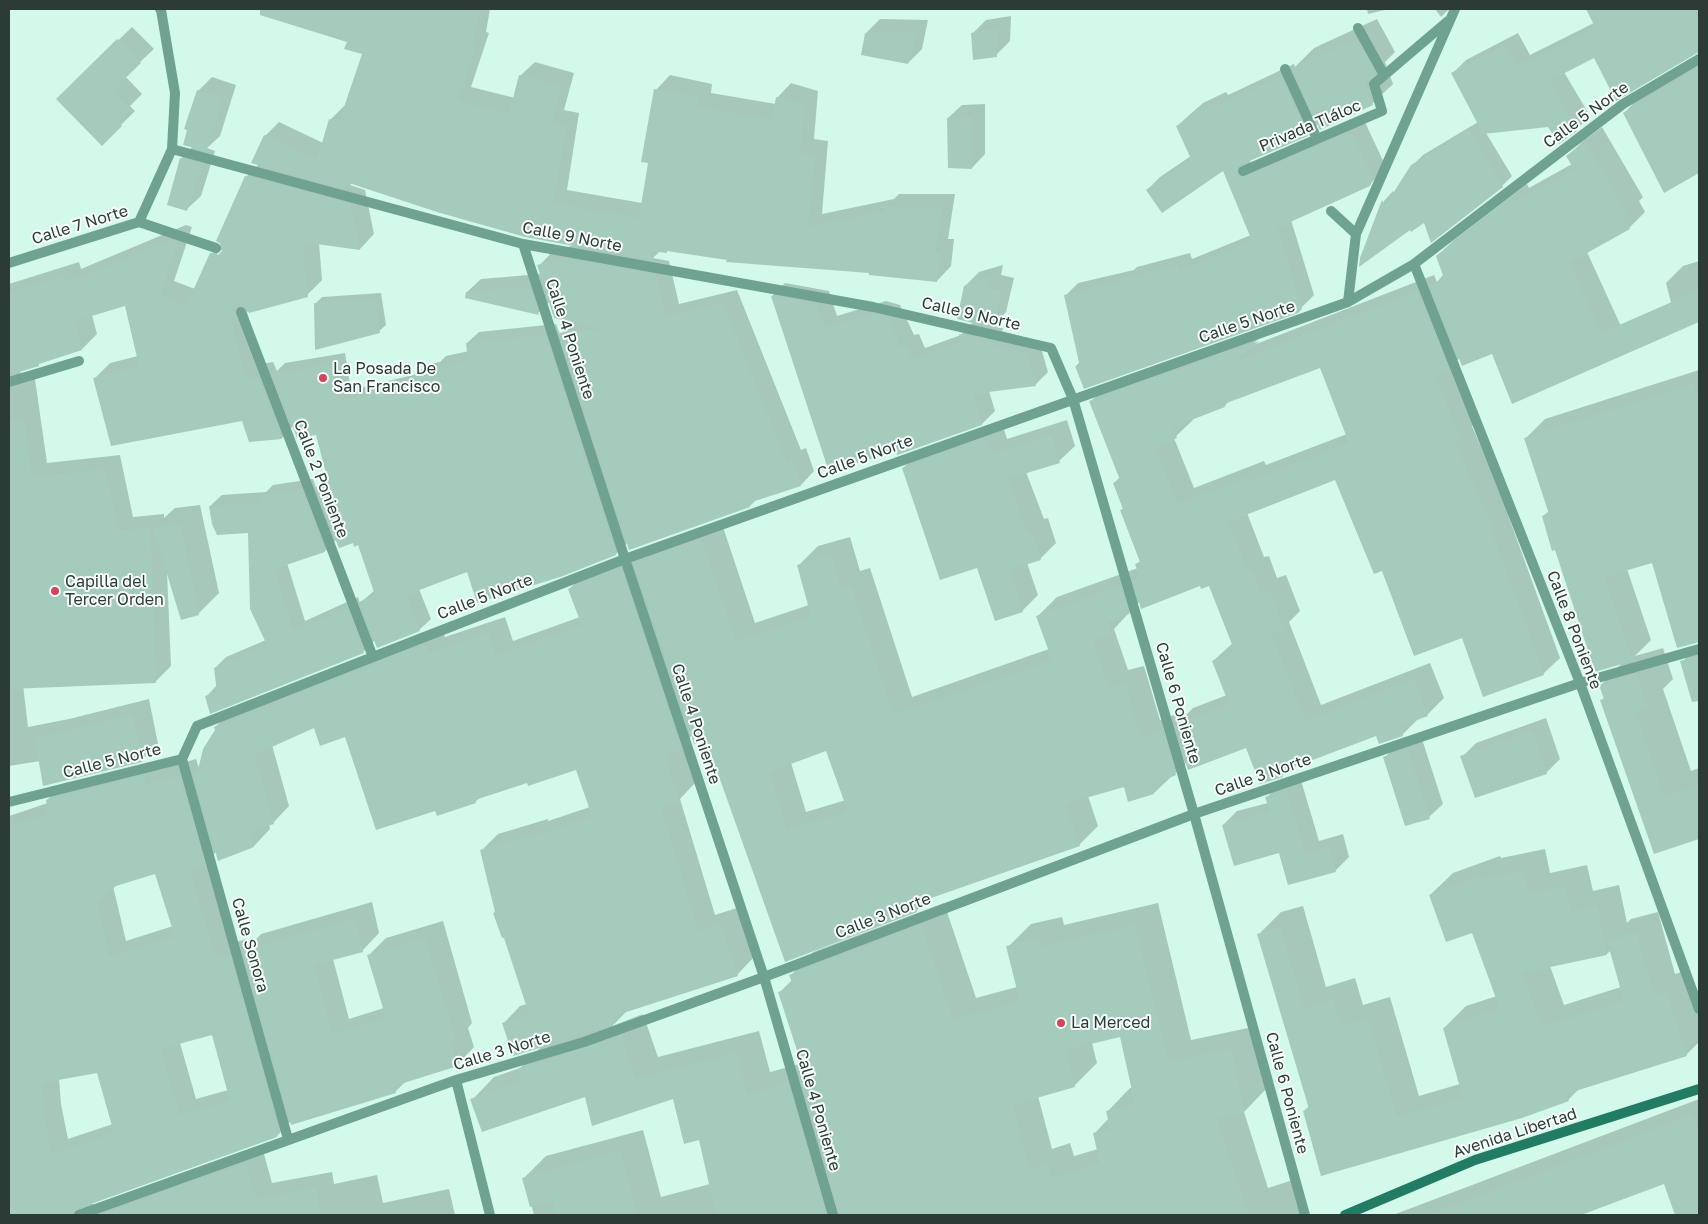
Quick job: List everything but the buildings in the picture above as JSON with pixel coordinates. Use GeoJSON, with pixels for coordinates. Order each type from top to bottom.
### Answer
{"type":"FeatureCollection","features":[{"type":"Feature","properties":{"kind":"main road","name":"Avenida Libertad"},"geometry":{"type":"LineString","coordinates":[[1345,1215],[1475,1160],[1699,1089]]}},
{"type":"Feature","properties":{"kind":"street"},"geometry":{"type":"LineString","coordinates":[[140,222],[172,149],[175,92],[161,9]]}},
{"type":"Feature","properties":{"kind":"street"},"geometry":{"type":"LineString","coordinates":[[1348,302],[1356,234],[1455,9]]}},
{"type":"Feature","properties":{"kind":"street"},"geometry":{"type":"LineString","coordinates":[[1358,28],[1384,75],[1450,20]]}},
{"type":"Feature","properties":{"kind":"street","name":"Calle 5 Norte"},"geometry":{"type":"LineString","coordinates":[[9,802],[182,759],[197,726],[373,657],[625,559],[1348,302],[1414,264],[1622,104],[1699,59]]}},
{"type":"Feature","properties":{"kind":"street"},"geometry":{"type":"LineString","coordinates":[[1285,69],[1317,139]]}},
{"type":"Feature","properties":{"kind":"street","name":"Privada Tláloc"},"geometry":{"type":"LineString","coordinates":[[1243,171],[1382,111],[1374,84],[1384,75]]}},
{"type":"Feature","properties":{"kind":"street","name":"Calle 9 Norte"},"geometry":{"type":"LineString","coordinates":[[172,149],[523,244],[873,307],[1051,348]]}},
{"type":"Feature","properties":{"kind":"street"},"geometry":{"type":"LineString","coordinates":[[1331,211],[1356,234]]}},
{"type":"Feature","properties":{"kind":"street","name":"Calle 7 Norte"},"geometry":{"type":"LineString","coordinates":[[9,263],[140,222],[216,248]]}},
{"type":"Feature","properties":{"kind":"street","name":"Calle 4 Poniente"},"geometry":{"type":"LineString","coordinates":[[523,244],[764,977],[833,1215]]}},
{"type":"Feature","properties":{"kind":"street","name":"Calle 8 Poniente"},"geometry":{"type":"LineString","coordinates":[[1414,264],[1580,683],[1699,1009]]}},
{"type":"Feature","properties":{"kind":"street","name":"Calle 2 Poniente"},"geometry":{"type":"LineString","coordinates":[[241,312],[373,657]]}},
{"type":"Feature","properties":{"kind":"street","name":"Calle 6 Poniente"},"geometry":{"type":"LineString","coordinates":[[1051,348],[1073,399],[1194,814],[1305,1215]]}},
{"type":"Feature","properties":{"kind":"street"},"geometry":{"type":"LineString","coordinates":[[9,382],[79,361]]}},
{"type":"Feature","properties":{"kind":"street","name":"Calle 3 Norte"},"geometry":{"type":"LineString","coordinates":[[79,1215],[456,1080],[584,1042],[764,977],[1194,814],[1580,683],[1699,649]]}},
{"type":"Feature","properties":{"kind":"street","name":"Calle Sonora"},"geometry":{"type":"LineString","coordinates":[[182,759],[288,1140]]}},
{"type":"Feature","properties":{"kind":"street"},"geometry":{"type":"LineString","coordinates":[[456,1080],[490,1215]]}},
{"type":"Feature","properties":{"kind":"place","name":"La Posada De San Francisco"},"geometry":{"type":"Point","coordinates":[323,378]}},
{"type":"Feature","properties":{"kind":"place","name":"Capilla del Tercer Orden"},"geometry":{"type":"Point","coordinates":[55,591]}},
{"type":"Feature","properties":{"kind":"place","name":"La Merced"},"geometry":{"type":"Point","coordinates":[1061,1023]}}]}
